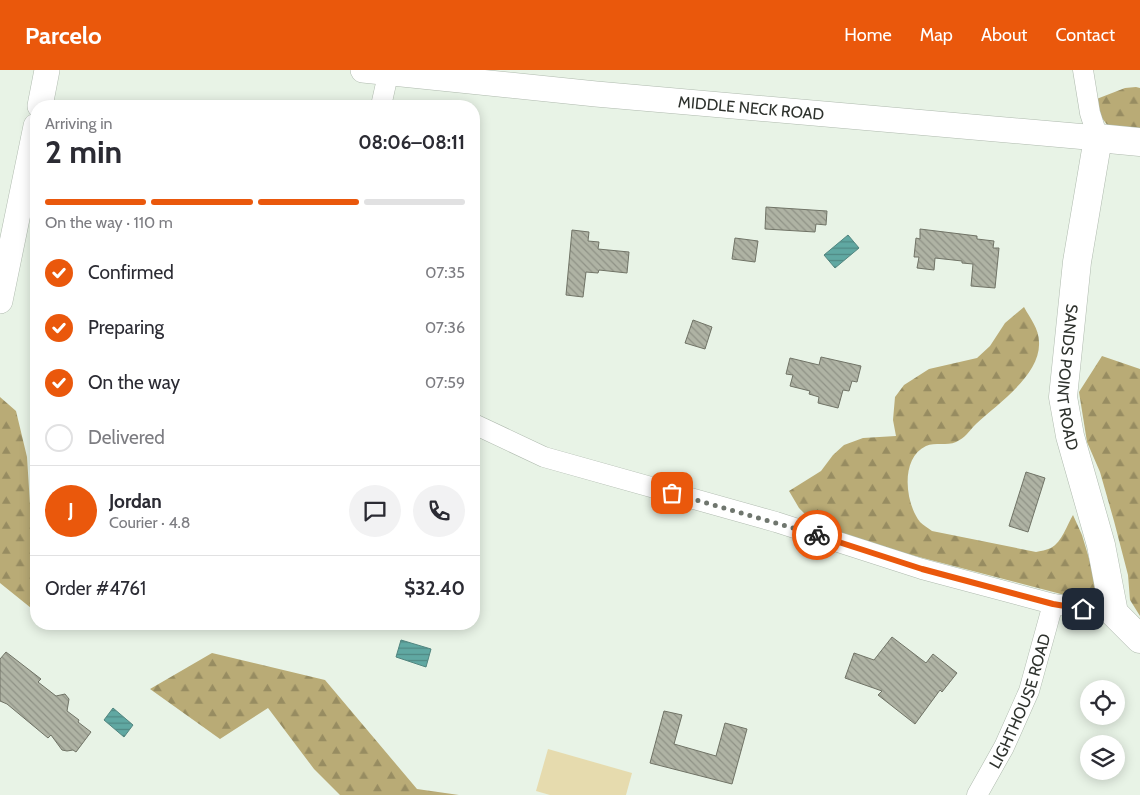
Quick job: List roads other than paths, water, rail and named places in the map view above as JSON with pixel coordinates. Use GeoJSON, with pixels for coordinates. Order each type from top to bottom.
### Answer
{"type":"FeatureCollection","features":[{"type":"Feature","properties":{"kind":"main road","name":"MIDDLE NECK ROAD"},"geometry":{"type":"LineString","coordinates":[[1098,138],[1140,142]]}},
{"type":"Feature","properties":{"kind":"main road","name":"SANDS POINT ROAD"},"geometry":{"type":"LineString","coordinates":[[1098,138],[1077,262],[1063,397],[1070,436],[1102,545],[1114,613]]}},
{"type":"Feature","properties":{"kind":"main road"},"geometry":{"type":"LineString","coordinates":[[1114,613],[1140,639]]}},
{"type":"Feature","properties":{"kind":"street"},"geometry":{"type":"LineString","coordinates":[[41,100],[47,70]]}},
{"type":"Feature","properties":{"kind":"street","name":"MIDDLE NECK ROAD"},"geometry":{"type":"LineString","coordinates":[[363,70],[389,71],[596,94],[1098,138]]}},
{"type":"Feature","properties":{"kind":"street"},"geometry":{"type":"LineString","coordinates":[[1083,70],[1090,113],[1098,138]]}},
{"type":"Feature","properties":{"kind":"street"},"geometry":{"type":"LineString","coordinates":[[382,100],[389,71]]}},
{"type":"Feature","properties":{"kind":"street"},"geometry":{"type":"LineString","coordinates":[[0,301],[30,155]]}},
{"type":"Feature","properties":{"kind":"street"},"geometry":{"type":"LineString","coordinates":[[480,427],[544,457],[776,522],[922,569],[1053,604],[1114,613]]}},
{"type":"Feature","properties":{"kind":"street","name":"LIGHTHOUSE ROAD"},"geometry":{"type":"LineString","coordinates":[[976,795],[1004,747],[1029,691],[1053,604]]}},
{"type":"Feature","properties":{"kind":"water"},"geometry":{"type":"Polygon","coordinates":[[[848,235],[859,248],[835,268],[824,255],[848,235]]]}},
{"type":"Feature","properties":{"kind":"water"},"geometry":{"type":"Polygon","coordinates":[[[401,640],[431,649],[426,667],[396,657],[401,640]]]}},
{"type":"Feature","properties":{"kind":"water"},"geometry":{"type":"Polygon","coordinates":[[[113,708],[133,725],[124,737],[104,720],[113,708]]]}}]}
